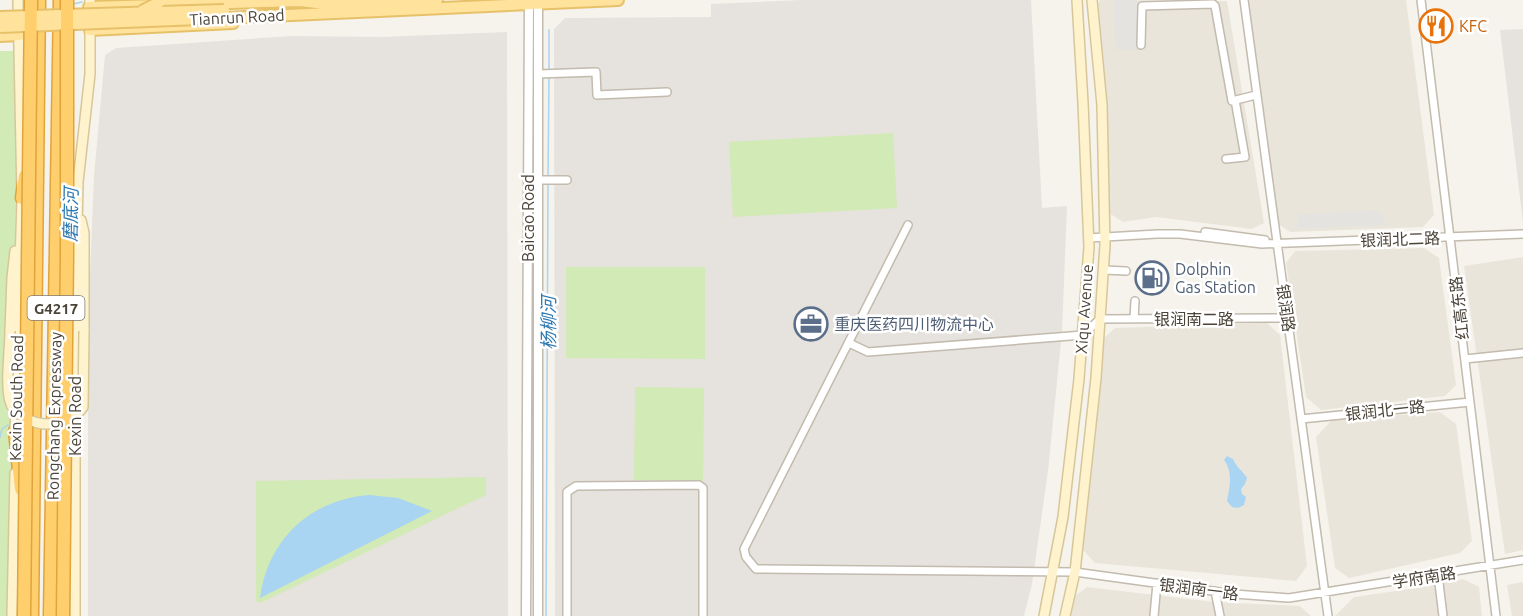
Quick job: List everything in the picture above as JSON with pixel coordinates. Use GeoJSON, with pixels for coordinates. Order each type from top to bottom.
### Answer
{"type":"FeatureCollection","features":[{"type":"Feature","properties":{"kind":"highway"},"geometry":{"type":"LineString","coordinates":[[24,616],[31,0]]}},
{"type":"Feature","properties":{"kind":"highway","name":"Rongchang Expressway"},"geometry":{"type":"LineString","coordinates":[[32,616],[39,0]]}},
{"type":"Feature","properties":{"kind":"highway","name":"Rongchang Expressway"},"geometry":{"type":"LineString","coordinates":[[50,616],[60,0]]}},
{"type":"Feature","properties":{"kind":"highway"},"geometry":{"type":"LineString","coordinates":[[63,616],[67,0]]}},
{"type":"Feature","properties":{"kind":"highway"},"geometry":{"type":"LineString","coordinates":[[22,198],[39,70]]}},
{"type":"Feature","properties":{"kind":"highway"},"geometry":{"type":"LineString","coordinates":[[15,430],[32,599]]}},
{"type":"Feature","properties":{"kind":"main road","name":"Kexin South Road"},"geometry":{"type":"LineString","coordinates":[[12,616],[22,198],[18,0]]}},
{"type":"Feature","properties":{"kind":"main road"},"geometry":{"type":"LineString","coordinates":[[134,14],[163,0]]}},
{"type":"Feature","properties":{"kind":"main road","name":"Tianrun Road"},"geometry":{"type":"LineString","coordinates":[[332,9],[437,0]]}},
{"type":"Feature","properties":{"kind":"main road","name":"Tianrun Road"},"geometry":{"type":"LineString","coordinates":[[0,27],[332,9],[618,0]]}},
{"type":"Feature","properties":{"kind":"main road","name":"Xiqu Avenue"},"geometry":{"type":"LineString","coordinates":[[1044,616],[1063,517],[1083,335],[1088,235],[1077,0]]}},
{"type":"Feature","properties":{"kind":"main road","name":"Xiqu Avenue"},"geometry":{"type":"LineString","coordinates":[[1065,616],[1075,572],[1096,378],[1104,270],[1102,105],[1092,0]]}},
{"type":"Feature","properties":{"kind":"main road"},"geometry":{"type":"LineString","coordinates":[[89,3],[300,1],[332,9]]}},
{"type":"Feature","properties":{"kind":"main road","name":"Kexin Road"},"geometry":{"type":"LineString","coordinates":[[75,616],[75,330],[78,182],[90,74],[89,3]]}},
{"type":"Feature","properties":{"kind":"main road"},"geometry":{"type":"LineString","coordinates":[[90,30],[297,20],[332,9]]}},
{"type":"Feature","properties":{"kind":"main road","name":"Tianrun Road"},"geometry":{"type":"LineString","coordinates":[[0,17],[224,14]]}},
{"type":"Feature","properties":{"kind":"main road"},"geometry":{"type":"LineString","coordinates":[[0,36],[20,35]]}},
{"type":"Feature","properties":{"kind":"main road"},"geometry":{"type":"LineString","coordinates":[[22,198],[12,278],[9,400],[28,420],[42,424],[59,424],[71,419],[82,407],[84,233],[78,207]]}},
{"type":"Feature","properties":{"kind":"street","name":"银润路"},"geometry":{"type":"LineString","coordinates":[[1244,0],[1328,616]]}},
{"type":"Feature","properties":{"kind":"street","name":"红高东路"},"geometry":{"type":"LineString","coordinates":[[1421,0],[1496,616]]}},
{"type":"Feature","properties":{"kind":"street","name":"Baicao Road"},"geometry":{"type":"LineString","coordinates":[[533,2],[545,74],[538,616]]}},
{"type":"Feature","properties":{"kind":"street","name":"Baicao Road"},"geometry":{"type":"LineString","coordinates":[[526,616],[533,2]]}},
{"type":"Feature","properties":{"kind":"street"},"geometry":{"type":"LineString","coordinates":[[1142,45],[1142,6],[1213,4],[1232,101],[1257,95]]}},
{"type":"Feature","properties":{"kind":"street"},"geometry":{"type":"LineString","coordinates":[[545,74],[596,72],[597,95],[667,92]]}},
{"type":"Feature","properties":{"kind":"street"},"geometry":{"type":"LineString","coordinates":[[1226,159],[1245,157],[1235,100]]}},
{"type":"Feature","properties":{"kind":"street"},"geometry":{"type":"LineString","coordinates":[[545,180],[567,180]]}},
{"type":"Feature","properties":{"kind":"street"},"geometry":{"type":"LineString","coordinates":[[908,225],[849,343],[868,352],[1083,335],[1100,319]]}},
{"type":"Feature","properties":{"kind":"street","name":"银润北二路"},"geometry":{"type":"LineString","coordinates":[[1088,235],[1168,234],[1262,244],[1523,234]]}},
{"type":"Feature","properties":{"kind":"street"},"geometry":{"type":"LineString","coordinates":[[1104,270],[1126,271]]}},
{"type":"Feature","properties":{"kind":"street"},"geometry":{"type":"LineString","coordinates":[[1134,319],[1135,301]]}},
{"type":"Feature","properties":{"kind":"street","name":"银润南二路"},"geometry":{"type":"LineString","coordinates":[[1100,319],[1287,318]]}},
{"type":"Feature","properties":{"kind":"street","name":"银润南一路"},"geometry":{"type":"LineString","coordinates":[[849,343],[744,549],[746,557],[756,569],[1053,571],[1289,598],[1324,593]]}},
{"type":"Feature","properties":{"kind":"street"},"geometry":{"type":"LineString","coordinates":[[1465,359],[1523,353]]}},
{"type":"Feature","properties":{"kind":"street","name":"银润北一路"},"geometry":{"type":"LineString","coordinates":[[1301,419],[1470,402]]}},
{"type":"Feature","properties":{"kind":"street"},"geometry":{"type":"LineString","coordinates":[[567,616],[567,492],[576,486],[699,485],[703,488],[703,616]]}},
{"type":"Feature","properties":{"kind":"street","name":"学府南路"},"geometry":{"type":"LineString","coordinates":[[1324,593],[1523,560]]}},
{"type":"Feature","properties":{"kind":"street"},"geometry":{"type":"LineString","coordinates":[[1438,575],[1443,616]]}},
{"type":"Feature","properties":{"kind":"street"},"geometry":{"type":"LineString","coordinates":[[1154,616],[1157,583]]}},
{"type":"Feature","properties":{"kind":"street"},"geometry":{"type":"LineString","coordinates":[[1215,591],[1220,616]]}},
{"type":"Feature","properties":{"kind":"shaded area"},"geometry":{"type":"Polygon","coordinates":[[[801,0],[1031,0],[1042,208],[1067,206],[1062,332],[1048,471],[1032,584],[1024,616],[555,616],[554,29],[565,18],[711,17],[711,4],[801,0]]]}},
{"type":"Feature","properties":{"kind":"shaded area"},"geometry":{"type":"Polygon","coordinates":[[[1100,0],[1227,1],[1264,223],[1252,229],[1156,217],[1123,222],[1109,213],[1098,4],[1100,0]]]}},
{"type":"Feature","properties":{"kind":"shaded area"},"geometry":{"type":"Polygon","coordinates":[[[1113,0],[1137,0],[1139,50],[1116,50],[1113,0]]]}},
{"type":"Feature","properties":{"kind":"shaded area"},"geometry":{"type":"Polygon","coordinates":[[[1247,0],[1406,0],[1434,215],[1423,227],[1290,232],[1278,224],[1247,0]]]}},
{"type":"Feature","properties":{"kind":"shaded area"},"geometry":{"type":"Polygon","coordinates":[[[1523,29],[1523,223],[1500,30],[1523,29]]]}},
{"type":"Feature","properties":{"kind":"shaded area"},"geometry":{"type":"Polygon","coordinates":[[[507,32],[508,616],[88,616],[88,326],[94,176],[105,55],[116,48],[292,36],[381,37],[507,32]]]}},
{"type":"Feature","properties":{"kind":"shaded area"},"geometry":{"type":"Polygon","coordinates":[[[1379,210],[1387,225],[1296,229],[1299,214],[1379,210]]]}},
{"type":"Feature","properties":{"kind":"shaded area"},"geometry":{"type":"Polygon","coordinates":[[[1424,248],[1439,258],[1456,385],[1445,396],[1321,410],[1306,397],[1286,263],[1295,251],[1424,248]]]}},
{"type":"Feature","properties":{"kind":"shaded area"},"geometry":{"type":"Polygon","coordinates":[[[1523,257],[1523,550],[1505,554],[1464,266],[1523,257]]]}},
{"type":"Feature","properties":{"kind":"shaded area"},"geometry":{"type":"Polygon","coordinates":[[[1267,323],[1280,335],[1307,566],[1296,581],[1095,563],[1081,548],[1104,338],[1115,328],[1267,323]]]}},
{"type":"Feature","properties":{"kind":"shaded area"},"geometry":{"type":"Polygon","coordinates":[[[1440,412],[1456,424],[1472,541],[1460,553],[1349,578],[1335,568],[1316,437],[1332,420],[1440,412]]]}},
{"type":"Feature","properties":{"kind":"shaded area"},"geometry":{"type":"Polygon","coordinates":[[[1463,579],[1479,587],[1482,616],[1335,616],[1354,597],[1463,579]]]}},
{"type":"Feature","properties":{"kind":"shaded area"},"geometry":{"type":"Polygon","coordinates":[[[1523,582],[1523,616],[1512,616],[1507,585],[1523,582]]]}},
{"type":"Feature","properties":{"kind":"shaded area"},"geometry":{"type":"Polygon","coordinates":[[[1087,587],[1214,602],[1300,606],[1311,616],[1071,616],[1075,596],[1087,587]]]}},
{"type":"Feature","properties":{"kind":"green space"},"geometry":{"type":"Polygon","coordinates":[[[0,51],[17,51],[9,616],[0,616],[0,51]]]}},
{"type":"Feature","properties":{"kind":"green space"},"geometry":{"type":"Polygon","coordinates":[[[893,133],[897,208],[733,217],[729,142],[893,133]]]}},
{"type":"Feature","properties":{"kind":"green space"},"geometry":{"type":"Polygon","coordinates":[[[566,267],[705,267],[705,359],[566,358],[566,267]]]}},
{"type":"Feature","properties":{"kind":"green space"},"geometry":{"type":"Polygon","coordinates":[[[635,387],[704,388],[703,481],[634,480],[635,387]]]}},
{"type":"Feature","properties":{"kind":"green space"},"geometry":{"type":"Polygon","coordinates":[[[486,477],[486,495],[260,603],[256,601],[256,481],[486,477]]]}},
{"type":"Feature","properties":{"kind":"water"},"geometry":{"type":"Polygon","coordinates":[[[1227,456],[1233,459],[1247,478],[1241,489],[1242,494],[1246,497],[1244,505],[1238,508],[1232,507],[1227,501],[1230,474],[1224,460],[1227,456]]]}},
{"type":"Feature","properties":{"kind":"water"},"geometry":{"type":"Polygon","coordinates":[[[369,495],[398,498],[432,511],[260,598],[272,558],[282,541],[295,526],[328,505],[348,498],[369,495]]]}},
{"type":"Feature","properties":{"kind":"waterway"},"geometry":{"type":"LineString","coordinates":[[73,4],[82,2]]}},
{"type":"Feature","properties":{"kind":"waterway","name":"杨柳河"},"geometry":{"type":"LineString","coordinates":[[549,30],[549,71]]}},
{"type":"Feature","properties":{"kind":"waterway","name":"杨柳河"},"geometry":{"type":"LineString","coordinates":[[548,179],[549,76]]}},
{"type":"Feature","properties":{"kind":"waterway","name":"杨柳河"},"geometry":{"type":"LineString","coordinates":[[546,616],[548,184]]}},
{"type":"Feature","properties":{"kind":"waterway","name":"磨底河"},"geometry":{"type":"LineString","coordinates":[[0,437],[2,429],[8,425]]}},
{"type":"Feature","properties":{"kind":"place","name":"KFC"},"geometry":{"type":"Point","coordinates":[1436,26]}},
{"type":"Feature","properties":{"kind":"place","name":"Dolphin Gas Station"},"geometry":{"type":"Point","coordinates":[1152,278]}},
{"type":"Feature","properties":{"kind":"place","name":"重庆医药四川物流中心"},"geometry":{"type":"Point","coordinates":[811,324]}}]}
